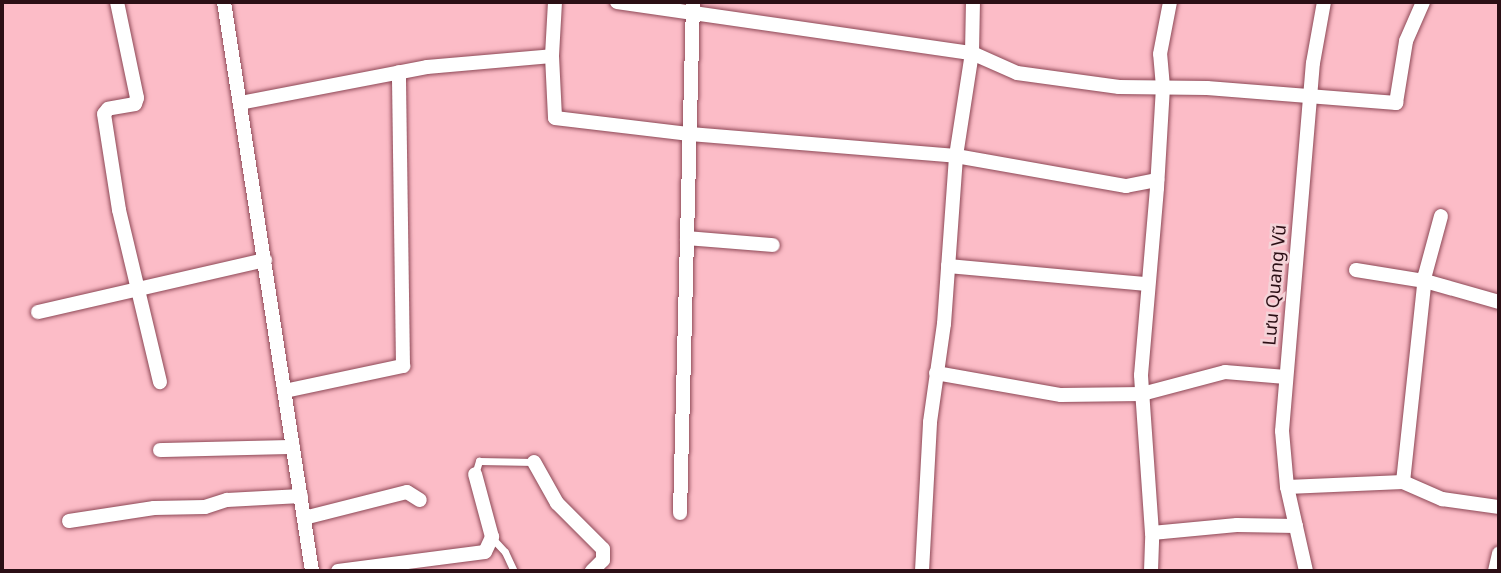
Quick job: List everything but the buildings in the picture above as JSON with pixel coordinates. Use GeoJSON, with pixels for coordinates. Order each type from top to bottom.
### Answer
{"type":"FeatureCollection","features":[{"type":"Feature","properties":{"kind":"street"},"geometry":{"type":"LineString","coordinates":[[117,2],[137,98],[135,104],[108,109],[104,114],[118,210],[160,382]]}},
{"type":"Feature","properties":{"kind":"street"},"geometry":{"type":"LineString","coordinates":[[224,2],[312,571]]}},
{"type":"Feature","properties":{"kind":"street"},"geometry":{"type":"LineString","coordinates":[[555,2],[552,56],[555,118],[690,134],[956,156],[1126,186],[1157,180]]}},
{"type":"Feature","properties":{"kind":"street"},"geometry":{"type":"LineString","coordinates":[[617,2],[692,7],[972,53],[1017,73],[1119,87],[1163,87],[1396,103],[1406,41],[1423,2]]}},
{"type":"Feature","properties":{"kind":"street"},"geometry":{"type":"LineString","coordinates":[[922,571],[926,480],[948,266],[956,156],[972,53],[974,2]]}},
{"type":"Feature","properties":{"kind":"street"},"geometry":{"type":"LineString","coordinates":[[1151,571],[1152,533],[1142,394],[1147,284],[1163,87],[1160,54],[1170,2]]}},
{"type":"Feature","properties":{"kind":"street","name":"Lưu Quang Vũ"},"geometry":{"type":"LineString","coordinates":[[1306,571],[1287,487],[1282,431],[1310,97],[1324,2]]}},
{"type":"Feature","properties":{"kind":"street"},"geometry":{"type":"LineString","coordinates":[[680,513],[692,7]]}},
{"type":"Feature","properties":{"kind":"street"},"geometry":{"type":"LineString","coordinates":[[240,103],[399,72],[552,56]]}},
{"type":"Feature","properties":{"kind":"street"},"geometry":{"type":"LineString","coordinates":[[285,391],[403,366],[399,72]]}},
{"type":"Feature","properties":{"kind":"street"},"geometry":{"type":"LineString","coordinates":[[1403,482],[1424,281],[1441,216]]}},
{"type":"Feature","properties":{"kind":"street"},"geometry":{"type":"LineString","coordinates":[[687,238],[772,246]]}},
{"type":"Feature","properties":{"kind":"street"},"geometry":{"type":"LineString","coordinates":[[38,312],[265,260]]}},
{"type":"Feature","properties":{"kind":"street"},"geometry":{"type":"LineString","coordinates":[[948,266],[1147,284]]}},
{"type":"Feature","properties":{"kind":"street"},"geometry":{"type":"LineString","coordinates":[[1356,270],[1424,281],[1499,302]]}},
{"type":"Feature","properties":{"kind":"street"},"geometry":{"type":"LineString","coordinates":[[936,373],[1061,395],[1142,394],[1225,372],[1286,377]]}},
{"type":"Feature","properties":{"kind":"street"},"geometry":{"type":"LineString","coordinates":[[160,450],[293,447]]}},
{"type":"Feature","properties":{"kind":"street"},"geometry":{"type":"LineString","coordinates":[[534,462],[557,503],[603,549],[603,560],[592,571]]}},
{"type":"Feature","properties":{"kind":"street"},"geometry":{"type":"LineString","coordinates":[[338,571],[479,554],[489,548],[492,537],[475,474]]}},
{"type":"Feature","properties":{"kind":"street"},"geometry":{"type":"LineString","coordinates":[[1287,487],[1403,482],[1442,499],[1499,507]]}},
{"type":"Feature","properties":{"kind":"street"},"geometry":{"type":"LineString","coordinates":[[304,518],[407,492],[419,500]]}},
{"type":"Feature","properties":{"kind":"street"},"geometry":{"type":"LineString","coordinates":[[69,522],[154,508],[205,507],[227,500],[301,496]]}},
{"type":"Feature","properties":{"kind":"street"},"geometry":{"type":"LineString","coordinates":[[1152,533],[1237,525],[1296,526]]}},
{"type":"Feature","properties":{"kind":"street"},"geometry":{"type":"LineString","coordinates":[[1495,571],[1499,553]]}},
{"type":"Feature","properties":{"kind":"lane"},"geometry":{"type":"LineString","coordinates":[[475,474],[479,461],[534,462]]}},
{"type":"Feature","properties":{"kind":"lane"},"geometry":{"type":"LineString","coordinates":[[492,537],[505,552],[514,571]]}}]}
